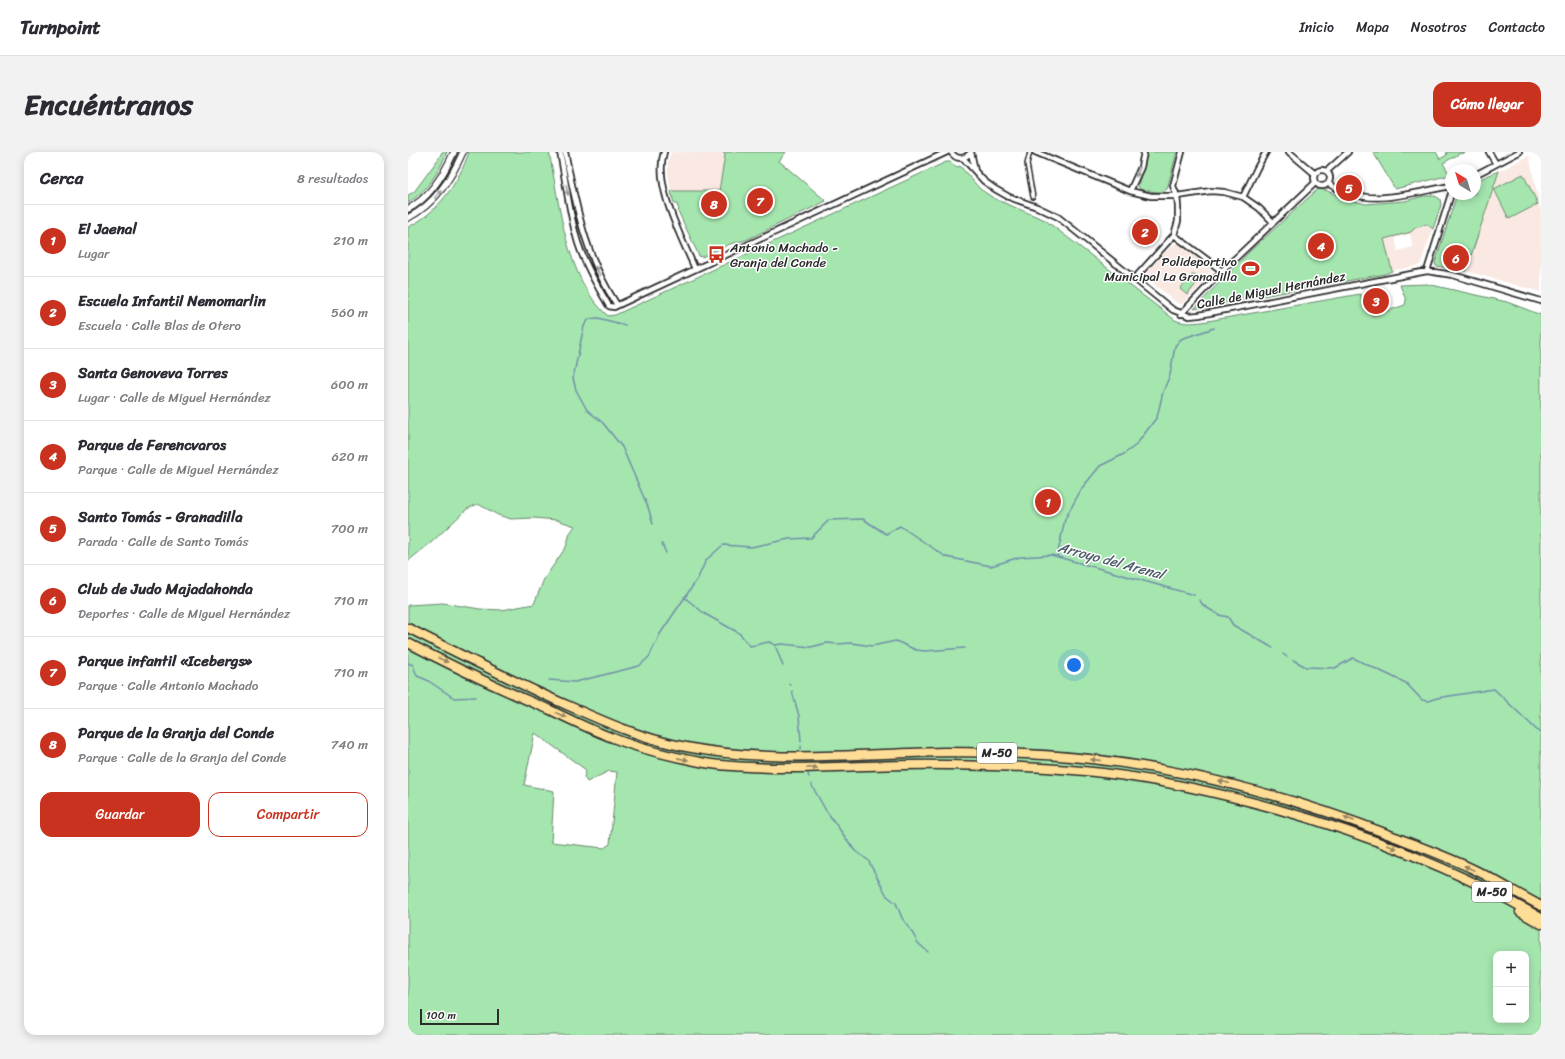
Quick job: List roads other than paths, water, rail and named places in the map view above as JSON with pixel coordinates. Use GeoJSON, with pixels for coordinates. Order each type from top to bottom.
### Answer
{"type":"FeatureCollection","features":[{"type":"Feature","properties":{"kind":"highway","name":"M-50"},"geometry":{"type":"LineString","coordinates":[[408,628],[528,688],[604,721],[650,738],[680,746],[746,755],[817,757],[944,752],[1029,754],[1103,760],[1178,772],[1238,786],[1349,819],[1473,869],[1541,906]]}},
{"type":"Feature","properties":{"kind":"highway","name":"M-50"},"geometry":{"type":"LineString","coordinates":[[408,643],[524,699],[613,738],[646,750],[678,758],[709,764],[745,767],[818,768],[942,764],[1026,767],[1103,773],[1175,784],[1237,798],[1356,833],[1408,853],[1481,886],[1541,918]]}},
{"type":"Feature","properties":{"kind":"highway"},"geometry":{"type":"LineString","coordinates":[[1441,868],[1454,877],[1541,924]]}},
{"type":"Feature","properties":{"kind":"street"},"geometry":{"type":"LineString","coordinates":[[408,209],[430,192],[443,174],[454,152]]}},
{"type":"Feature","properties":{"kind":"street"},"geometry":{"type":"LineString","coordinates":[[408,218],[416,214],[436,197],[450,179],[463,152]]}},
{"type":"Feature","properties":{"kind":"street"},"geometry":{"type":"LineString","coordinates":[[560,152],[578,243],[590,271],[611,307],[617,306],[947,152]]}},
{"type":"Feature","properties":{"kind":"street"},"geometry":{"type":"LineString","coordinates":[[566,152],[585,240],[596,268],[617,306]]}},
{"type":"Feature","properties":{"kind":"street"},"geometry":{"type":"LineString","coordinates":[[664,152],[662,159],[662,176],[670,212],[695,269]]}},
{"type":"Feature","properties":{"kind":"street"},"geometry":{"type":"LineString","coordinates":[[951,152],[956,157],[963,158],[971,152]]}},
{"type":"Feature","properties":{"kind":"street"},"geometry":{"type":"LineString","coordinates":[[971,152],[975,171]]}},
{"type":"Feature","properties":{"kind":"street"},"geometry":{"type":"LineString","coordinates":[[1030,152],[1027,164],[1033,197]]}},
{"type":"Feature","properties":{"kind":"street"},"geometry":{"type":"LineString","coordinates":[[1035,152],[1130,191],[1151,196],[1177,196],[1211,191],[1224,192],[1243,197],[1259,208],[1273,222]]}},
{"type":"Feature","properties":{"kind":"street"},"geometry":{"type":"LineString","coordinates":[[1130,191],[1141,167],[1144,152]]}},
{"type":"Feature","properties":{"kind":"street"},"geometry":{"type":"LineString","coordinates":[[1135,278],[1174,234],[1178,221],[1177,196],[1173,186],[1182,152]]}},
{"type":"Feature","properties":{"kind":"street"},"geometry":{"type":"LineString","coordinates":[[1243,197],[1256,168],[1266,152]]}},
{"type":"Feature","properties":{"kind":"street"},"geometry":{"type":"LineString","coordinates":[[1289,152],[1315,174]]}},
{"type":"Feature","properties":{"kind":"street"},"geometry":{"type":"LineString","coordinates":[[1315,174],[1322,170],[1327,171],[1348,152]]}},
{"type":"Feature","properties":{"kind":"street"},"geometry":{"type":"LineString","coordinates":[[1489,152],[1496,164]]}},
{"type":"Feature","properties":{"kind":"street"},"geometry":{"type":"LineString","coordinates":[[1481,172],[1519,152]]}},
{"type":"Feature","properties":{"kind":"street","name":"Calle de Miguel Hernández"},"geometry":{"type":"LineString","coordinates":[[963,158],[984,181],[995,189],[1008,197],[1037,207],[1058,217],[1173,310],[1189,316],[1427,271],[1453,275],[1541,301]]}},
{"type":"Feature","properties":{"kind":"street"},"geometry":{"type":"LineString","coordinates":[[1315,183],[1322,187],[1329,184],[1331,178],[1327,171]]}},
{"type":"Feature","properties":{"kind":"street"},"geometry":{"type":"LineString","coordinates":[[1315,174],[1315,183]]}},
{"type":"Feature","properties":{"kind":"street"},"geometry":{"type":"LineString","coordinates":[[1181,314],[1273,222],[1315,183]]}},
{"type":"Feature","properties":{"kind":"street"},"geometry":{"type":"LineString","coordinates":[[1329,184],[1357,196],[1378,198],[1445,187]]}},
{"type":"Feature","properties":{"kind":"street"},"geometry":{"type":"LineString","coordinates":[[1427,271],[1449,200]]}},
{"type":"Feature","properties":{"kind":"street"},"geometry":{"type":"LineString","coordinates":[[1174,234],[1222,272]]}},
{"type":"Feature","properties":{"kind":"street"},"geometry":{"type":"LineString","coordinates":[[609,305],[613,303],[613,300]]}},
{"type":"Feature","properties":{"kind":"waterway"},"geometry":{"type":"LineString","coordinates":[[625,325],[598,318],[589,319],[584,326],[573,378],[576,390],[587,410],[603,423],[622,447],[648,507],[653,524]]}},
{"type":"Feature","properties":{"kind":"waterway"},"geometry":{"type":"LineString","coordinates":[[1057,557],[1065,519],[1082,488],[1100,466],[1124,454],[1136,445],[1157,417],[1163,392],[1170,375],[1175,346],[1181,339],[1214,328]]}},
{"type":"Feature","properties":{"kind":"waterway","name":"Arroyo del Arenal"},"geometry":{"type":"LineString","coordinates":[[549,680],[575,682],[639,666],[649,657],[660,634],[698,578],[706,560],[723,545],[751,547],[789,539],[811,538],[829,520],[863,519],[886,534],[900,526],[946,557],[991,566],[1020,557],[1051,555],[1194,595]]}},
{"type":"Feature","properties":{"kind":"waterway"},"geometry":{"type":"LineString","coordinates":[[662,544],[666,553]]}},
{"type":"Feature","properties":{"kind":"waterway"},"geometry":{"type":"LineString","coordinates":[[684,597],[705,614],[739,633],[750,646],[769,642],[775,645],[783,666]]}},
{"type":"Feature","properties":{"kind":"waterway","name":"Arroyo del Arenal"},"geometry":{"type":"LineString","coordinates":[[1199,600],[1204,606],[1219,615],[1228,617],[1233,625],[1273,648]]}},
{"type":"Feature","properties":{"kind":"waterway"},"geometry":{"type":"LineString","coordinates":[[775,645],[782,644],[811,647],[827,643],[851,643],[872,646],[896,641],[916,650],[925,651],[965,648]]}},
{"type":"Feature","properties":{"kind":"waterway","name":"Arroyo del Arenal"},"geometry":{"type":"LineString","coordinates":[[1283,654],[1287,657]]}},
{"type":"Feature","properties":{"kind":"waterway","name":"Arroyo del Arenal"},"geometry":{"type":"LineString","coordinates":[[1293,660],[1306,667],[1335,668],[1353,658],[1406,683],[1422,700],[1428,701],[1437,698],[1494,689],[1541,734]]}},
{"type":"Feature","properties":{"kind":"waterway","name":"Arroyo del Arenal"},"geometry":{"type":"LineString","coordinates":[[408,663],[413,665],[417,676],[427,680],[454,698],[476,697]]}},
{"type":"Feature","properties":{"kind":"waterway"},"geometry":{"type":"LineString","coordinates":[[792,691],[799,716],[801,741]]}},
{"type":"Feature","properties":{"kind":"waterway"},"geometry":{"type":"LineString","coordinates":[[811,784],[825,809],[855,851],[868,860],[887,896],[896,903],[902,918],[918,943],[928,952]]}},
{"type":"Feature","properties":{"kind":"place","name":"Santo Tomás - Granadilla"},"geometry":{"type":"Point","coordinates":[1349,188]}},
{"type":"Feature","properties":{"kind":"place","name":"Parque infantil «Icebergs»"},"geometry":{"type":"Point","coordinates":[760,201]}},
{"type":"Feature","properties":{"kind":"place","name":"Parque de la Granja del Conde"},"geometry":{"type":"Point","coordinates":[714,204]}},
{"type":"Feature","properties":{"kind":"place","name":"Escuela Infantil Nemomarlin"},"geometry":{"type":"Point","coordinates":[1145,232]}},
{"type":"Feature","properties":{"kind":"place","name":"Parque de Ferencvaros"},"geometry":{"type":"Point","coordinates":[1321,246]}},
{"type":"Feature","properties":{"kind":"place","name":"Antonio Machado - Granja del Conde"},"geometry":{"type":"Point","coordinates":[717,254]}},
{"type":"Feature","properties":{"kind":"place","name":"Club de Judo Majadahonda"},"geometry":{"type":"Point","coordinates":[1456,258]}},
{"type":"Feature","properties":{"kind":"place","name":"Polideportivo Municipal La Granadilla"},"geometry":{"type":"Point","coordinates":[1250,268]}},
{"type":"Feature","properties":{"kind":"place","name":"Santa Genoveva Torres"},"geometry":{"type":"Point","coordinates":[1376,301]}},
{"type":"Feature","properties":{"kind":"place","name":"El Jaenal"},"geometry":{"type":"Point","coordinates":[1048,502]}}]}
